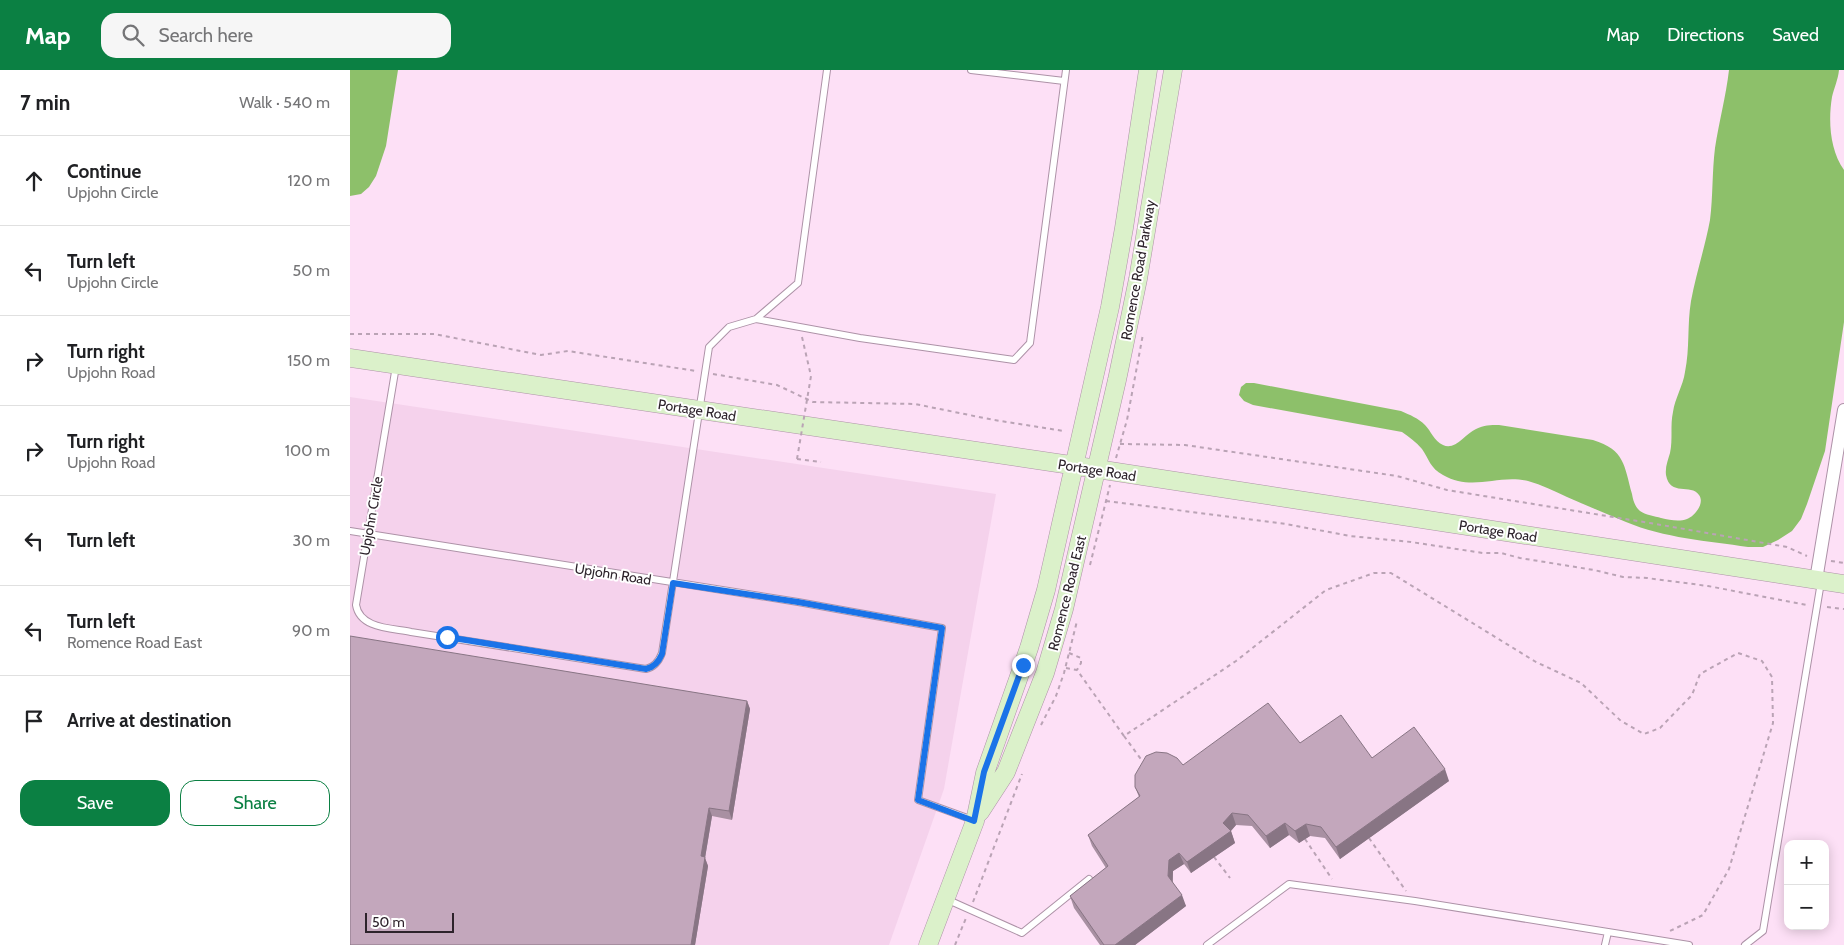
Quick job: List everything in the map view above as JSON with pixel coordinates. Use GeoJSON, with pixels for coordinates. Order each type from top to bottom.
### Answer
{"type":"FeatureCollection","features":[{"type":"Feature","properties":{"kind":"street","name":"Romence Road Parkway"},"geometry":{"type":"LineString","coordinates":[[1074,466],[1117,268],[1148,70]]}},
{"type":"Feature","properties":{"kind":"street","name":"Romence Road Parkway"},"geometry":{"type":"LineString","coordinates":[[1096,469],[1138,279],[1173,70]]}},
{"type":"Feature","properties":{"kind":"street","name":"Portage Road"},"geometry":{"type":"LineString","coordinates":[[350,358],[1096,469],[1844,584]]}},
{"type":"Feature","properties":{"kind":"street"},"geometry":{"type":"LineString","coordinates":[[1818,580],[1819,560],[1844,410]]}},
{"type":"Feature","properties":{"kind":"street","name":"Romence Road East"},"geometry":{"type":"LineString","coordinates":[[928,945],[974,821],[984,772],[1039,614],[1074,466]]}},
{"type":"Feature","properties":{"kind":"street","name":"Romence Road East"},"geometry":{"type":"LineString","coordinates":[[974,821],[1006,772],[1045,673],[1064,609],[1096,469]]}},
{"type":"Feature","properties":{"kind":"lane"},"geometry":{"type":"LineString","coordinates":[[756,318],[798,283],[827,70]]}},
{"type":"Feature","properties":{"kind":"lane"},"geometry":{"type":"LineString","coordinates":[[971,70],[1064,81]]}},
{"type":"Feature","properties":{"kind":"lane"},"geometry":{"type":"LineString","coordinates":[[756,318],[860,338],[1014,360],[1030,343],[1066,70]]}},
{"type":"Feature","properties":{"kind":"lane","name":"Upjohn Circle"},"geometry":{"type":"LineString","coordinates":[[396,364],[356,605],[358,612],[368,623],[411,632],[646,669],[657,663],[662,654],[709,347],[730,327],[756,318]]}},
{"type":"Feature","properties":{"kind":"lane","name":"Upjohn Road"},"geometry":{"type":"LineString","coordinates":[[350,531],[368,532],[798,602],[942,628],[918,800],[974,821]]}},
{"type":"Feature","properties":{"kind":"lane"},"geometry":{"type":"LineString","coordinates":[[1746,945],[1763,931],[1816,606],[1818,580]]}},
{"type":"Feature","properties":{"kind":"lane"},"geometry":{"type":"LineString","coordinates":[[945,899],[1022,933],[1089,880]]}},
{"type":"Feature","properties":{"kind":"lane"},"geometry":{"type":"LineString","coordinates":[[1207,945],[1289,884],[1415,901],[1689,945]]}},
{"type":"Feature","properties":{"kind":"lane"},"geometry":{"type":"LineString","coordinates":[[1606,945],[1608,932]]}},
{"type":"Feature","properties":{"kind":"path"},"geometry":{"type":"LineString","coordinates":[[801,327],[811,376],[796,459],[821,462]]}},
{"type":"Feature","properties":{"kind":"path"},"geometry":{"type":"LineString","coordinates":[[1120,444],[1186,445],[1397,476],[1447,490],[1787,547],[1802,555],[1819,560],[1844,563]]}},
{"type":"Feature","properties":{"kind":"path"},"geometry":{"type":"LineString","coordinates":[[1106,501],[1286,524],[1350,536],[1411,542],[1484,553],[1501,553],[1623,577],[1647,578],[1708,586],[1800,605],[1844,609]]}},
{"type":"Feature","properties":{"kind":"path"},"geometry":{"type":"LineString","coordinates":[[1124,736],[1236,661],[1326,590],[1374,573],[1391,573],[1536,662],[1581,683],[1621,721],[1644,734],[1660,728],[1692,695],[1700,674],[1738,653],[1762,661],[1772,677],[1773,723],[1729,869],[1704,915],[1670,931]]}},
{"type":"Feature","properties":{"kind":"path"},"geometry":{"type":"LineString","coordinates":[[1069,653],[1080,658],[1080,668],[1077,670]]}},
{"type":"Feature","properties":{"kind":"path"},"geometry":{"type":"LineString","coordinates":[[1066,668],[1077,670],[1144,763]]}},
{"type":"Feature","properties":{"kind":"path"},"geometry":{"type":"LineString","coordinates":[[1368,838],[1406,891]]}},
{"type":"Feature","properties":{"kind":"path"},"geometry":{"type":"LineString","coordinates":[[1305,839],[1332,879]]}},
{"type":"Feature","properties":{"kind":"path"},"geometry":{"type":"LineString","coordinates":[[1214,858],[1230,878]]}},
{"type":"Feature","properties":{"kind":"shaded area"},"geometry":{"type":"Polygon","coordinates":[[[350,397],[996,494],[944,789],[889,945],[350,945],[350,397]]]}},
{"type":"Feature","properties":{"kind":"green space"},"geometry":{"type":"Polygon","coordinates":[[[350,70],[398,70],[386,146],[376,176],[369,187],[361,194],[350,196],[350,70]]]}},
{"type":"Feature","properties":{"kind":"green space"},"geometry":{"type":"Polygon","coordinates":[[[1729,70],[1839,70],[1832,97],[1830,125],[1836,154],[1844,170],[1844,322],[1825,451],[1801,519],[1792,531],[1763,547],[1702,541],[1655,532],[1626,522],[1528,481],[1517,479],[1475,483],[1454,480],[1435,469],[1422,449],[1402,432],[1253,405],[1244,401],[1239,395],[1241,387],[1246,383],[1254,383],[1401,411],[1420,420],[1437,441],[1447,446],[1456,444],[1476,429],[1493,425],[1593,440],[1604,444],[1622,460],[1634,501],[1640,511],[1671,520],[1687,519],[1696,512],[1701,498],[1691,490],[1672,486],[1668,482],[1666,469],[1671,448],[1673,412],[1687,363],[1691,301],[1710,220],[1715,148],[1729,70]]]}},
{"type":"Feature","properties":{"kind":"building"},"geometry":{"type":"Polygon","coordinates":[[[350,636],[747,701],[729,811],[709,808],[701,856],[705,857],[691,945],[350,945],[350,636]]]}},
{"type":"Feature","properties":{"kind":"building"},"geometry":{"type":"Polygon","coordinates":[[[1268,703],[1300,743],[1341,715],[1372,758],[1414,727],[1445,769],[1336,847],[1321,827],[1306,824],[1295,831],[1285,823],[1266,836],[1248,815],[1232,813],[1223,823],[1231,831],[1187,862],[1179,853],[1169,860],[1168,876],[1182,895],[1115,945],[1104,945],[1070,896],[1108,866],[1088,835],[1140,796],[1135,787],[1135,775],[1146,756],[1156,752],[1167,753],[1177,758],[1183,765],[1268,703]]]}},
{"type":"Feature","properties":{"kind":"route"},"geometry":{"type":"LineString","coordinates":[[447,637],[646,669],[651,668],[657,663],[662,654],[673,583],[798,602],[942,628],[918,800],[974,821],[984,772],[1023,665]]}}]}
